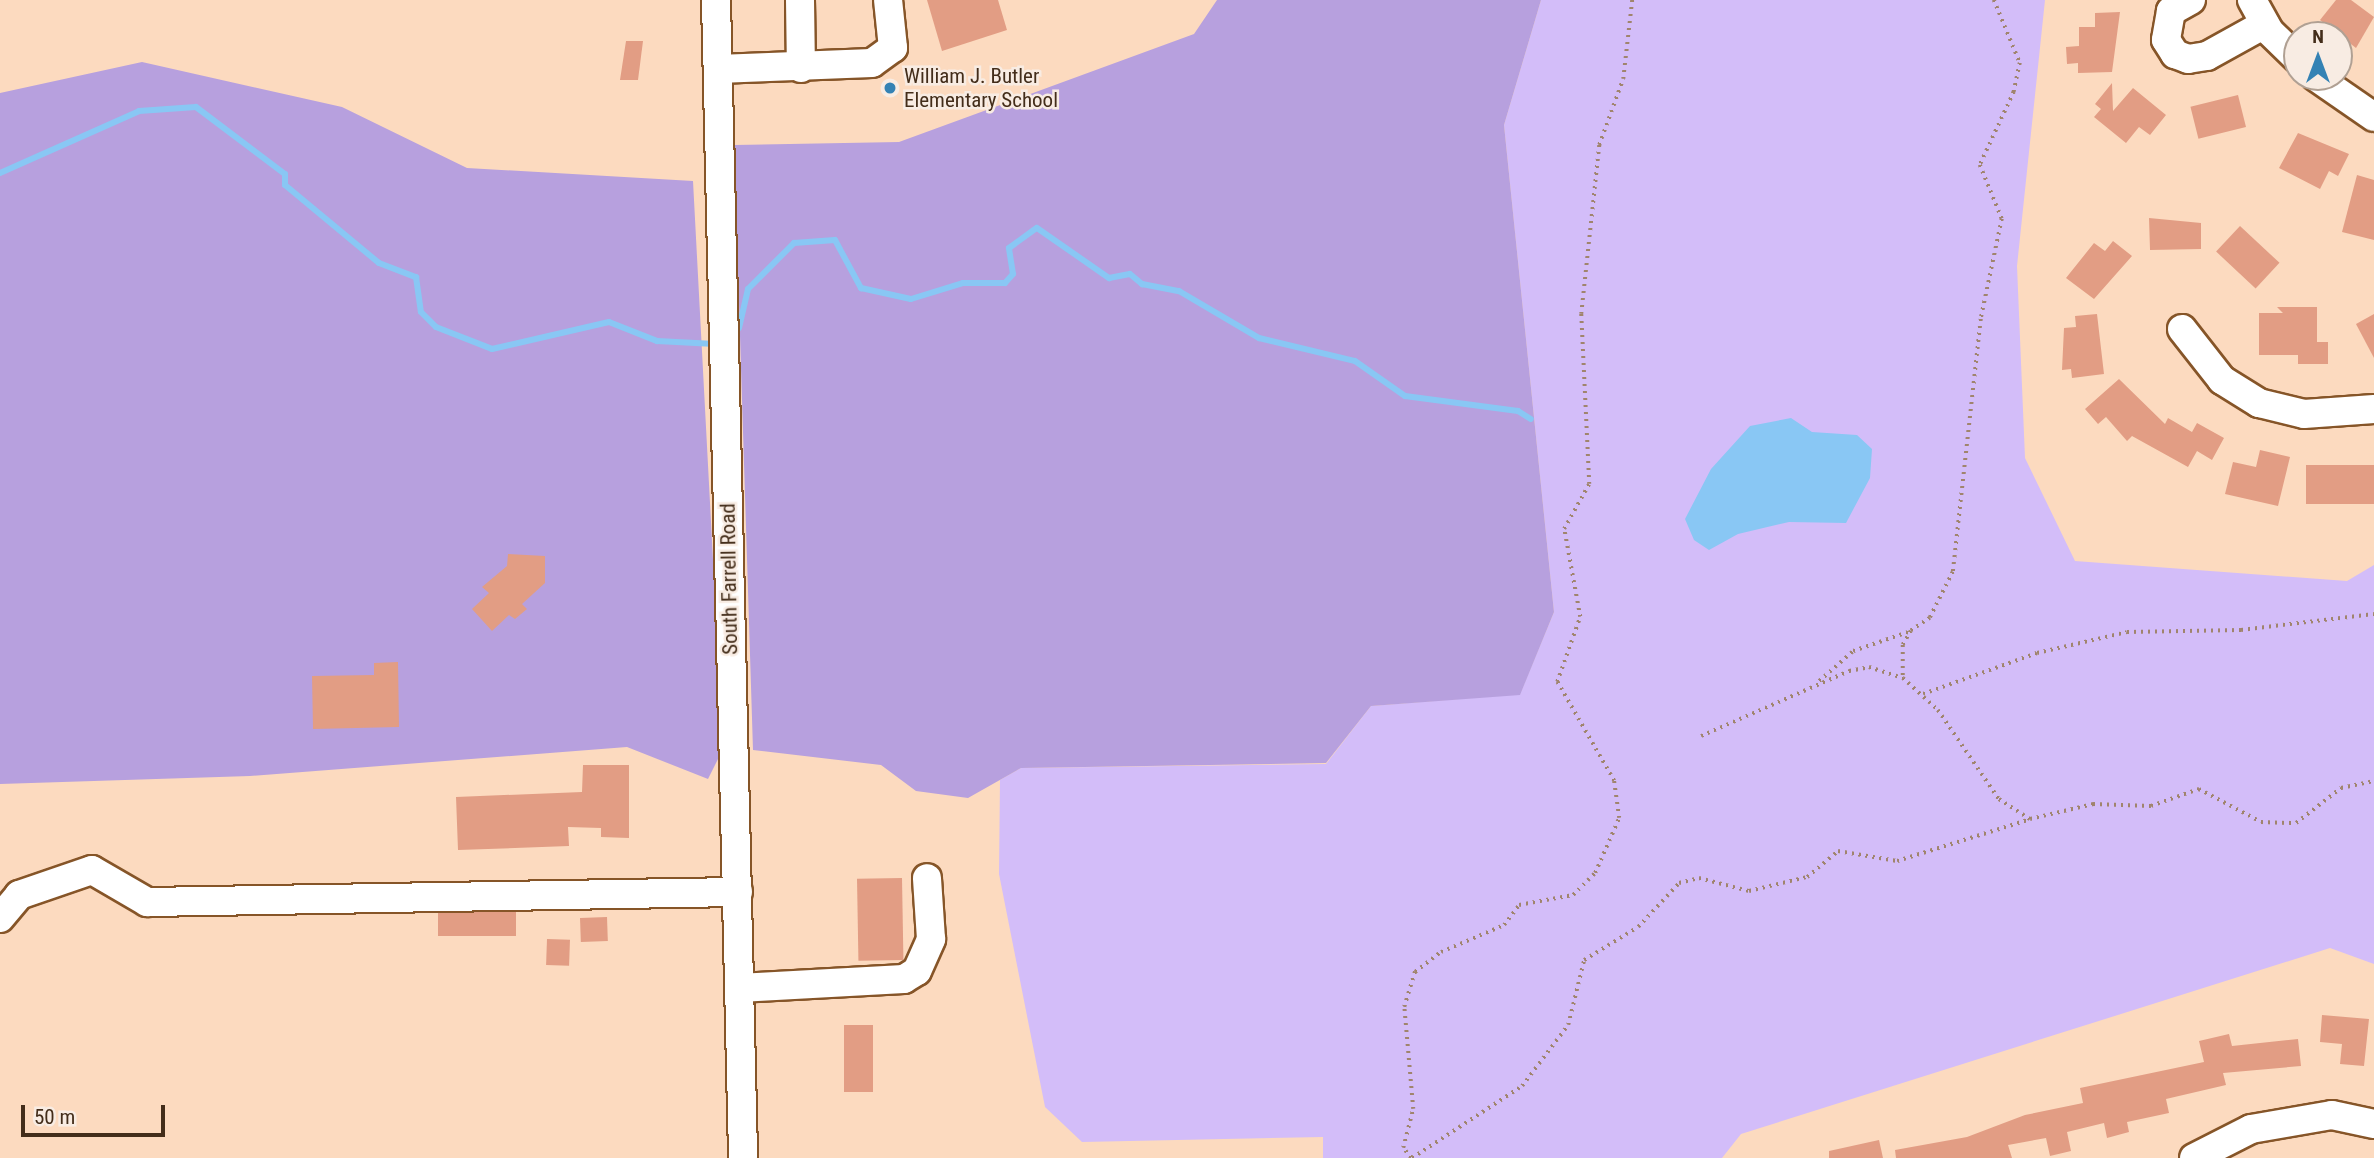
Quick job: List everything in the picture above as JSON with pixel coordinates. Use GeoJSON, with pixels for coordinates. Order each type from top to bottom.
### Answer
{"type":"FeatureCollection","features":[{"type":"Feature","properties":{"kind":"street","name":"South Farrell Road"},"geometry":{"type":"LineString","coordinates":[[716,0],[743,1158]]}},
{"type":"Feature","properties":{"kind":"street"},"geometry":{"type":"LineString","coordinates":[[800,0],[801,68]]}},
{"type":"Feature","properties":{"kind":"street"},"geometry":{"type":"LineString","coordinates":[[718,69],[852,67],[887,57],[896,37],[888,0]]}},
{"type":"Feature","properties":{"kind":"street"},"geometry":{"type":"LineString","coordinates":[[2191,0],[2171,11],[2166,40],[2175,54],[2188,59],[2207,56],[2258,12],[2283,41]]}},
{"type":"Feature","properties":{"kind":"street"},"geometry":{"type":"LineString","coordinates":[[2336,91],[2374,117]]}},
{"type":"Feature","properties":{"kind":"street"},"geometry":{"type":"LineString","coordinates":[[2182,329],[2222,380],[2259,403],[2304,414],[2374,409]]}},
{"type":"Feature","properties":{"kind":"street"},"geometry":{"type":"LineString","coordinates":[[0,919],[19,895],[92,870],[147,902],[737,892]]}},
{"type":"Feature","properties":{"kind":"street"},"geometry":{"type":"LineString","coordinates":[[739,988],[904,979],[917,971],[931,939],[927,878]]}},
{"type":"Feature","properties":{"kind":"street"},"geometry":{"type":"LineString","coordinates":[[2194,1158],[2251,1129],[2332,1115],[2374,1124]]}},
{"type":"Feature","properties":{"kind":"path"},"geometry":{"type":"LineString","coordinates":[[1632,0],[1623,79],[1599,145],[1581,314],[1589,484],[1564,529],[1580,618],[1557,682],[1620,793],[1619,818],[1599,866],[1573,895],[1519,905],[1504,925],[1441,951],[1415,972],[1404,1007],[1413,1109],[1403,1148],[1411,1158],[1522,1086],[1568,1025],[1584,960],[1645,921],[1679,883],[1699,878],[1749,891],[1807,877],[1838,851],[1897,861],[2030,819],[2093,804],[2151,806],[2199,789],[2261,822],[2296,823],[2341,788],[2374,781]]}},
{"type":"Feature","properties":{"kind":"path"},"geometry":{"type":"LineString","coordinates":[[1818,681],[1853,651],[1910,631],[1930,618],[1953,572],[1983,310],[2002,219],[1980,164],[2014,92],[2020,62],[1994,0]]}},
{"type":"Feature","properties":{"kind":"path"},"geometry":{"type":"LineString","coordinates":[[1923,694],[2037,653],[2127,632],[2254,629],[2374,614]]}},
{"type":"Feature","properties":{"kind":"path"},"geometry":{"type":"LineString","coordinates":[[1903,678],[1900,665],[1910,631]]}},
{"type":"Feature","properties":{"kind":"path"},"geometry":{"type":"LineString","coordinates":[[1701,736],[1818,681],[1869,667],[1903,678],[1923,694],[1999,799],[2030,819]]}},
{"type":"Feature","properties":{"kind":"shaded area"},"geometry":{"type":"Polygon","coordinates":[[[1217,0],[1541,0],[1504,125],[1554,612],[1520,695],[1371,706],[1326,763],[1021,768],[968,798],[916,791],[881,765],[753,750],[734,145],[899,142],[1194,34],[1217,0]]]}},
{"type":"Feature","properties":{"kind":"shaded area"},"geometry":{"type":"Polygon","coordinates":[[[1541,0],[2045,0],[2017,266],[2025,458],[2075,561],[2347,581],[2374,565],[2374,964],[2330,948],[1741,1134],[1722,1158],[1323,1158],[1323,1137],[1082,1142],[1045,1107],[999,874],[1000,780],[1021,768],[1326,764],[1371,706],[1520,694],[1554,612],[1504,125],[1541,0]]]}},
{"type":"Feature","properties":{"kind":"shaded area"},"geometry":{"type":"Polygon","coordinates":[[[142,62],[342,107],[467,168],[693,181],[723,749],[708,779],[627,747],[250,776],[0,784],[0,93],[142,62]]]}},
{"type":"Feature","properties":{"kind":"water"},"geometry":{"type":"Polygon","coordinates":[[[1791,418],[1812,432],[1857,435],[1872,449],[1870,478],[1846,523],[1789,522],[1738,534],[1709,550],[1694,540],[1685,519],[1711,469],[1750,426],[1791,418]]]}},
{"type":"Feature","properties":{"kind":"building","name":"William J. Butler Elementary School"},"geometry":{"type":"Polygon","coordinates":[[[927,0],[998,0],[1007,30],[942,51],[927,0]]]}},
{"type":"Feature","properties":{"kind":"building"},"geometry":{"type":"Polygon","coordinates":[[[2336,0],[2351,0],[2374,17],[2356,48],[2353,46],[2353,21],[2320,20],[2336,0]]]}},
{"type":"Feature","properties":{"kind":"building"},"geometry":{"type":"Polygon","coordinates":[[[2120,12],[2112,72],[2078,73],[2078,63],[2067,64],[2066,47],[2079,46],[2079,27],[2095,27],[2095,13],[2120,12]]]}},
{"type":"Feature","properties":{"kind":"building"},"geometry":{"type":"Polygon","coordinates":[[[626,41],[643,41],[638,80],[620,80],[626,41]]]}},
{"type":"Feature","properties":{"kind":"building"},"geometry":{"type":"Polygon","coordinates":[[[2112,83],[2113,111],[2133,88],[2166,115],[2150,135],[2139,127],[2126,143],[2094,117],[2101,109],[2095,104],[2112,83]]]}},
{"type":"Feature","properties":{"kind":"building"},"geometry":{"type":"Polygon","coordinates":[[[2238,95],[2246,127],[2198,139],[2190,107],[2238,95]]]}},
{"type":"Feature","properties":{"kind":"building"},"geometry":{"type":"Polygon","coordinates":[[[2298,133],[2349,154],[2338,176],[2329,171],[2320,189],[2279,168],[2298,133]]]}},
{"type":"Feature","properties":{"kind":"building"},"geometry":{"type":"Polygon","coordinates":[[[2357,175],[2374,180],[2374,240],[2342,232],[2357,175]]]}},
{"type":"Feature","properties":{"kind":"building"},"geometry":{"type":"Polygon","coordinates":[[[2149,218],[2201,223],[2201,249],[2150,250],[2149,218]]]}},
{"type":"Feature","properties":{"kind":"building"},"geometry":{"type":"Polygon","coordinates":[[[2240,226],[2279,263],[2256,288],[2216,252],[2240,226]]]}},
{"type":"Feature","properties":{"kind":"building"},"geometry":{"type":"Polygon","coordinates":[[[2113,241],[2132,256],[2094,299],[2066,278],[2094,243],[2105,251],[2113,241]]]}},
{"type":"Feature","properties":{"kind":"building"},"geometry":{"type":"Polygon","coordinates":[[[2277,307],[2317,307],[2317,342],[2328,342],[2328,364],[2298,364],[2298,355],[2259,355],[2259,313],[2283,313],[2277,307]]]}},
{"type":"Feature","properties":{"kind":"building"},"geometry":{"type":"Polygon","coordinates":[[[2097,314],[2104,374],[2072,378],[2071,369],[2062,370],[2064,328],[2076,327],[2075,316],[2097,314]]]}},
{"type":"Feature","properties":{"kind":"building"},"geometry":{"type":"Polygon","coordinates":[[[2374,314],[2374,358],[2356,324],[2374,314]]]}},
{"type":"Feature","properties":{"kind":"building"},"geometry":{"type":"Polygon","coordinates":[[[2119,379],[2165,424],[2168,418],[2192,432],[2197,423],[2224,438],[2212,460],[2197,451],[2188,467],[2132,436],[2127,441],[2106,417],[2098,424],[2085,409],[2119,379]]]}},
{"type":"Feature","properties":{"kind":"building"},"geometry":{"type":"Polygon","coordinates":[[[2260,450],[2290,457],[2278,506],[2225,494],[2233,462],[2256,467],[2260,450]]]}},
{"type":"Feature","properties":{"kind":"building"},"geometry":{"type":"Polygon","coordinates":[[[2306,465],[2374,465],[2374,504],[2306,504],[2306,465]]]}},
{"type":"Feature","properties":{"kind":"building"},"geometry":{"type":"Polygon","coordinates":[[[508,554],[545,556],[545,583],[522,604],[527,609],[515,619],[509,615],[492,631],[472,609],[489,593],[482,587],[507,566],[508,554]]]}},
{"type":"Feature","properties":{"kind":"building"},"geometry":{"type":"Polygon","coordinates":[[[398,662],[399,727],[313,729],[312,676],[374,675],[374,663],[398,662]]]}},
{"type":"Feature","properties":{"kind":"building"},"geometry":{"type":"Polygon","coordinates":[[[583,765],[629,765],[629,838],[601,837],[601,828],[568,827],[569,846],[458,850],[456,797],[582,792],[583,765]]]}},
{"type":"Feature","properties":{"kind":"building"},"geometry":{"type":"Polygon","coordinates":[[[902,878],[903,960],[858,961],[857,879],[902,878]]]}},
{"type":"Feature","properties":{"kind":"building"},"geometry":{"type":"Polygon","coordinates":[[[438,912],[516,912],[516,936],[438,936],[438,912]]]}},
{"type":"Feature","properties":{"kind":"building"},"geometry":{"type":"Polygon","coordinates":[[[607,917],[608,941],[581,942],[580,918],[607,917]]]}},
{"type":"Feature","properties":{"kind":"building"},"geometry":{"type":"Polygon","coordinates":[[[547,939],[570,940],[569,966],[546,965],[547,939]]]}},
{"type":"Feature","properties":{"kind":"building"},"geometry":{"type":"Polygon","coordinates":[[[2322,1015],[2369,1019],[2364,1066],[2340,1064],[2342,1044],[2320,1042],[2322,1015]]]}},
{"type":"Feature","properties":{"kind":"building"},"geometry":{"type":"Polygon","coordinates":[[[844,1025],[873,1025],[873,1092],[844,1092],[844,1025]]]}},
{"type":"Feature","properties":{"kind":"building"},"geometry":{"type":"Polygon","coordinates":[[[2229,1034],[2232,1046],[2298,1039],[2301,1066],[2223,1073],[2226,1085],[2166,1099],[2169,1113],[2127,1122],[2129,1132],[2107,1138],[2104,1123],[2067,1132],[2071,1151],[2050,1156],[2046,1138],[2008,1145],[2012,1158],[1896,1158],[1895,1150],[1967,1137],[2025,1115],[2083,1103],[2080,1088],[2204,1062],[2199,1041],[2229,1034]]]}},
{"type":"Feature","properties":{"kind":"building"},"geometry":{"type":"Polygon","coordinates":[[[1879,1140],[1883,1158],[1829,1158],[1829,1151],[1879,1140]]]}},
{"type":"Feature","properties":{"kind":"waterway"},"geometry":{"type":"LineString","coordinates":[[0,173],[139,111],[196,107],[285,174],[285,185],[379,263],[416,277],[421,312],[436,327],[492,349],[609,322],[657,341],[715,344]]}},
{"type":"Feature","properties":{"kind":"waterway"},"geometry":{"type":"LineString","coordinates":[[739,328],[748,289],[794,243],[835,240],[861,288],[911,299],[963,283],[1005,283],[1013,274],[1009,248],[1037,228],[1109,278],[1130,274],[1142,284],[1179,291],[1259,338],[1355,361],[1405,396],[1518,411],[1531,419]]}},
{"type":"Feature","properties":{"kind":"place","name":"William J. Butler Elementary School"},"geometry":{"type":"Point","coordinates":[890,88]}}]}
